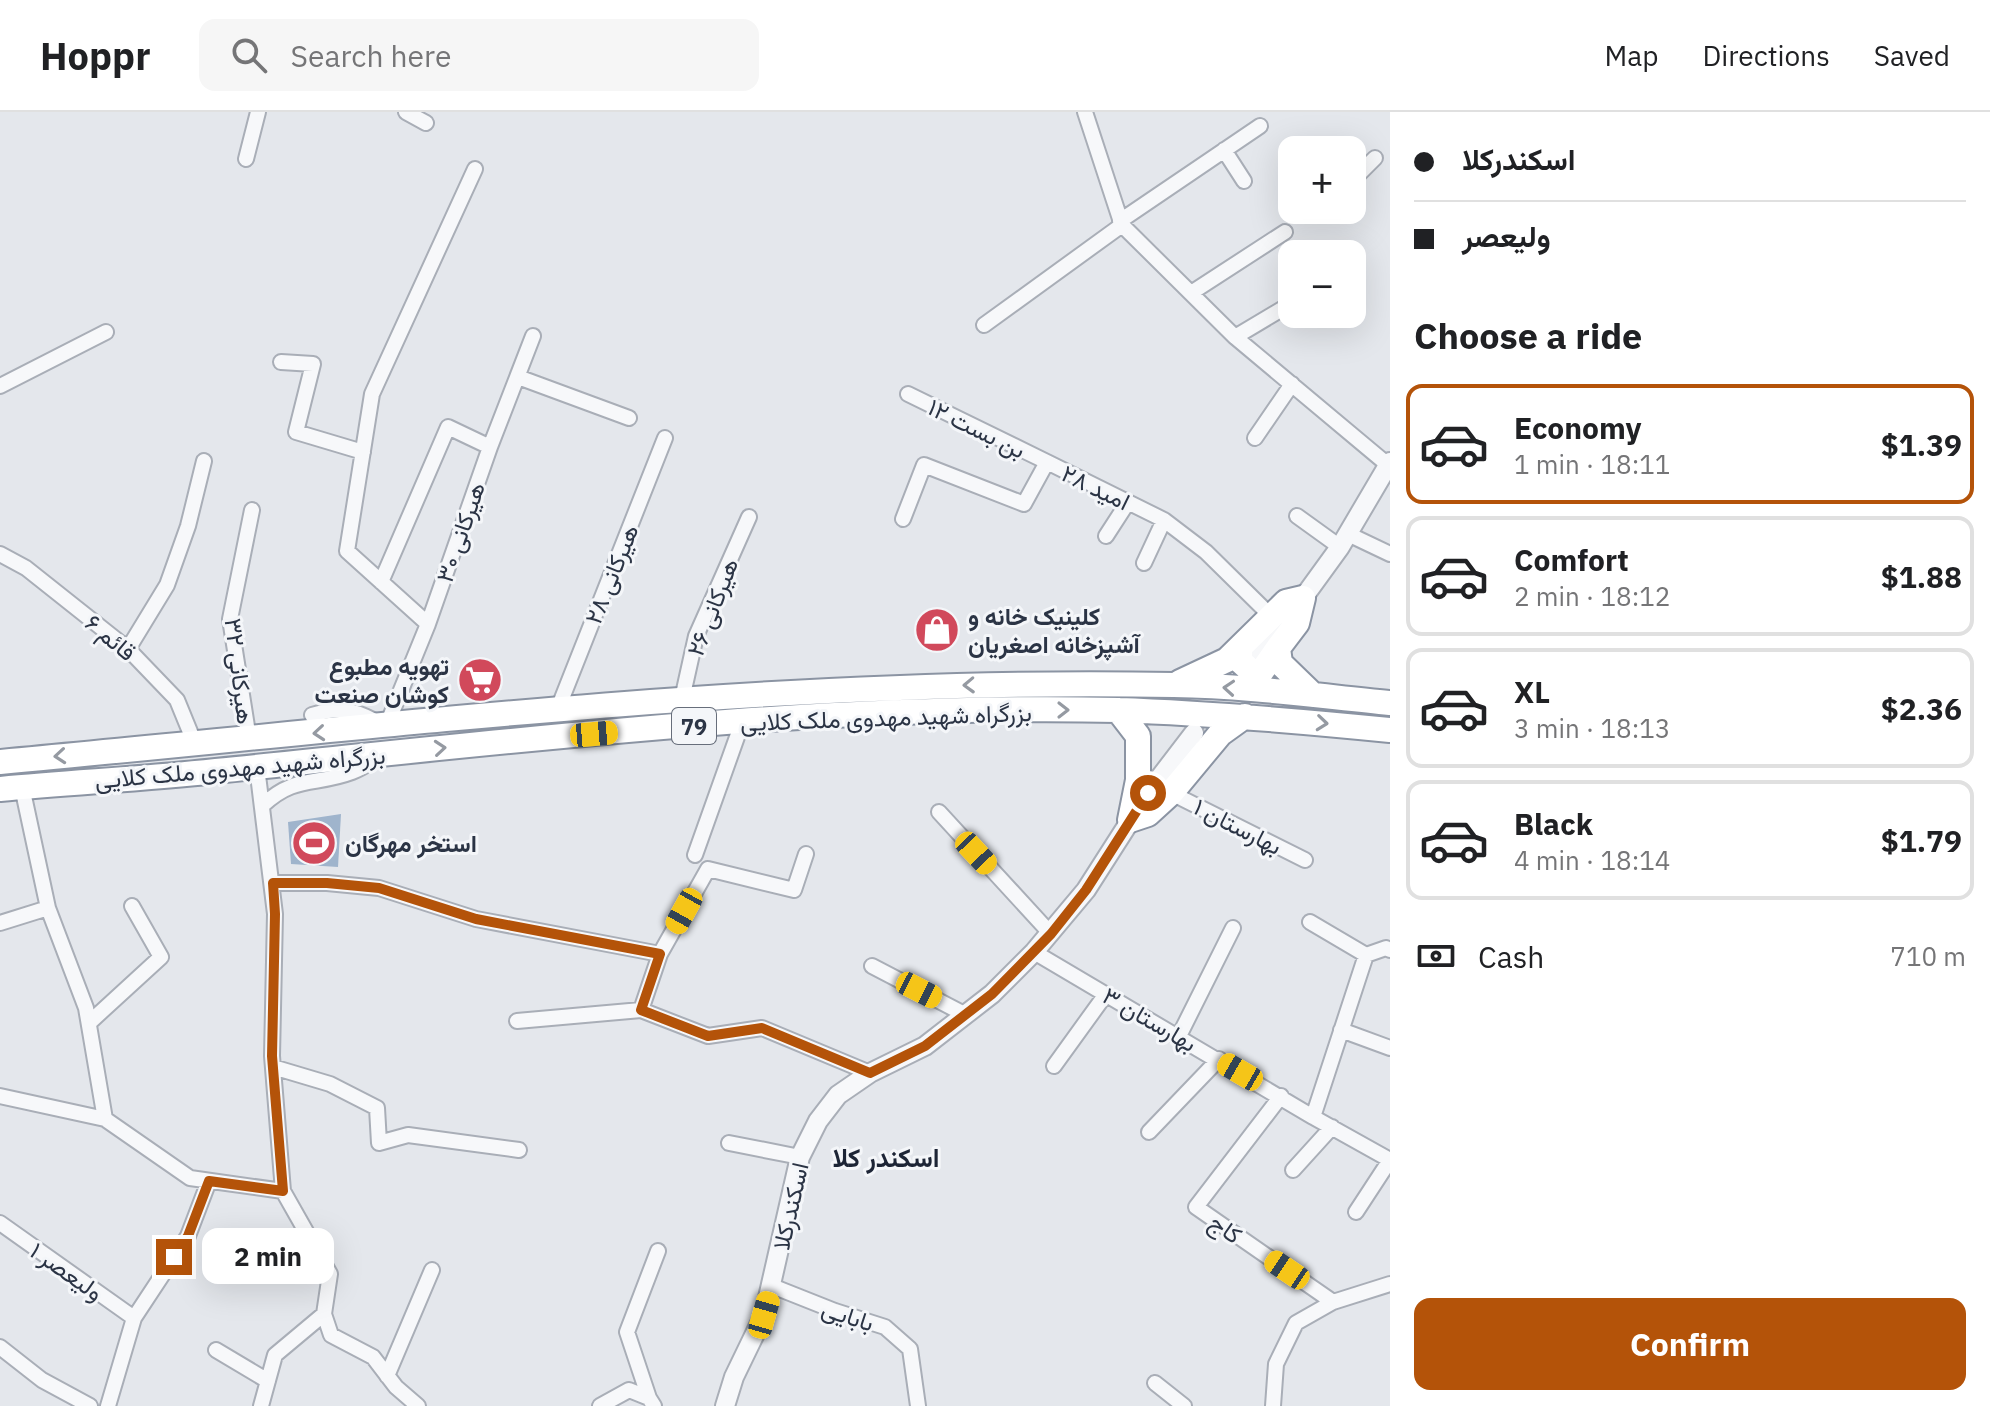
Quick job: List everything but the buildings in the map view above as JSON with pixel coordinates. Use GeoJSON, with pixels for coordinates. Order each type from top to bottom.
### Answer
{"type":"FeatureCollection","features":[{"type":"Feature","properties":{"kind":"highway"},"geometry":{"type":"LineString","coordinates":[[1303,598],[1297,623],[1262,671],[1252,672],[1240,661],[1271,616],[1286,602],[1303,598]]}},
{"type":"Feature","properties":{"kind":"highway"},"geometry":{"type":"LineString","coordinates":[[1278,648],[1280,663],[1313,695]]}},
{"type":"Feature","properties":{"kind":"highway"},"geometry":{"type":"LineString","coordinates":[[1176,685],[1246,654]]}},
{"type":"Feature","properties":{"kind":"highway","name":"بزرگراه شهید مهدوی ملک کلایی"},"geometry":{"type":"LineString","coordinates":[[0,762],[682,699],[960,685],[1176,685],[1390,703]]}},
{"type":"Feature","properties":{"kind":"highway","name":"بزرگراه شهید مهدوی ملک کلایی"},"geometry":{"type":"LineString","coordinates":[[11,788],[742,723],[947,713],[1118,710],[1245,716],[1390,730]]}},
{"type":"Feature","properties":{"kind":"highway"},"geometry":{"type":"LineString","coordinates":[[1118,710],[1138,736],[1138,780],[1130,820],[1148,814],[1160,793],[1220,734],[1245,716]]}},
{"type":"Feature","properties":{"kind":"street"},"geometry":{"type":"LineString","coordinates":[[246,159],[258,112]]}},
{"type":"Feature","properties":{"kind":"street"},"geometry":{"type":"LineString","coordinates":[[406,112],[426,123]]}},
{"type":"Feature","properties":{"kind":"street"},"geometry":{"type":"LineString","coordinates":[[1085,112],[1121,223],[1235,337],[1389,463],[1344,540],[1303,598],[1246,654]]}},
{"type":"Feature","properties":{"kind":"street"},"geometry":{"type":"LineString","coordinates":[[984,325],[1121,223],[1260,126]]}},
{"type":"Feature","properties":{"kind":"street"},"geometry":{"type":"LineString","coordinates":[[1224,150],[1244,181]]}},
{"type":"Feature","properties":{"kind":"street"},"geometry":{"type":"LineString","coordinates":[[1366,167],[1375,158]]}},
{"type":"Feature","properties":{"kind":"street"},"geometry":{"type":"LineString","coordinates":[[428,624],[347,551],[372,394],[475,169]]}},
{"type":"Feature","properties":{"kind":"street"},"geometry":{"type":"LineString","coordinates":[[1191,293],[1285,232]]}},
{"type":"Feature","properties":{"kind":"street"},"geometry":{"type":"LineString","coordinates":[[1235,337],[1278,311]]}},
{"type":"Feature","properties":{"kind":"street"},"geometry":{"type":"LineString","coordinates":[[0,386],[106,332]]}},
{"type":"Feature","properties":{"kind":"street","name":"هیرکانی ۳۰"},"geometry":{"type":"LineString","coordinates":[[386,727],[428,624],[533,336]]}},
{"type":"Feature","properties":{"kind":"street"},"geometry":{"type":"LineString","coordinates":[[281,362],[313,364],[296,432],[363,452]]}},
{"type":"Feature","properties":{"kind":"street"},"geometry":{"type":"LineString","coordinates":[[518,377],[629,418]]}},
{"type":"Feature","properties":{"kind":"street"},"geometry":{"type":"LineString","coordinates":[[1255,438],[1292,384]]}},
{"type":"Feature","properties":{"kind":"street","name":"بن بست ۱۲"},"geometry":{"type":"LineString","coordinates":[[908,394],[1047,462]]}},
{"type":"Feature","properties":{"kind":"street"},"geometry":{"type":"LineString","coordinates":[[381,582],[448,427],[490,447]]}},
{"type":"Feature","properties":{"kind":"street","name":"هیرکانی ۲۸"},"geometry":{"type":"LineString","coordinates":[[557,711],[665,438]]}},
{"type":"Feature","properties":{"kind":"street"},"geometry":{"type":"LineString","coordinates":[[128,649],[167,585],[188,526],[204,461]]}},
{"type":"Feature","properties":{"kind":"street","name":"امید ۲۸"},"geometry":{"type":"LineString","coordinates":[[903,519],[924,465],[1024,504],[1047,462],[1164,520],[1206,552],[1271,616]]}},
{"type":"Feature","properties":{"kind":"street"},"geometry":{"type":"LineString","coordinates":[[1106,536],[1128,502]]}},
{"type":"Feature","properties":{"kind":"street","name":"هیرکانی ۳۲"},"geometry":{"type":"LineString","coordinates":[[249,739],[230,619],[252,510]]}},
{"type":"Feature","properties":{"kind":"street"},"geometry":{"type":"LineString","coordinates":[[1297,516],[1344,540],[1390,554]]}},
{"type":"Feature","properties":{"kind":"street","name":"هیرکانی ۲۶"},"geometry":{"type":"LineString","coordinates":[[682,699],[696,636],[749,517]]}},
{"type":"Feature","properties":{"kind":"street"},"geometry":{"type":"LineString","coordinates":[[1144,563],[1164,520]]}},
{"type":"Feature","properties":{"kind":"street","name":"قائم ۶"},"geometry":{"type":"LineString","coordinates":[[0,554],[26,568],[128,649],[177,700],[195,744]]}},
{"type":"Feature","properties":{"kind":"street"},"geometry":{"type":"LineString","coordinates":[[312,715],[330,709],[362,712],[386,727]]}},
{"type":"Feature","properties":{"kind":"street"},"geometry":{"type":"LineString","coordinates":[[695,855],[742,723]]}},
{"type":"Feature","properties":{"kind":"street"},"geometry":{"type":"LineString","coordinates":[[1160,793],[1194,733]]}},
{"type":"Feature","properties":{"kind":"street"},"geometry":{"type":"LineString","coordinates":[[263,805],[290,786],[355,772],[386,753]]}},
{"type":"Feature","properties":{"kind":"street"},"geometry":{"type":"LineString","coordinates":[[257,767],[275,914],[273,1067],[283,1191],[330,1274],[324,1314],[331,1335],[373,1357],[413,1405]]}},
{"type":"Feature","properties":{"kind":"street"},"geometry":{"type":"LineString","coordinates":[[11,788],[48,908],[86,1008],[105,1119]]}},
{"type":"Feature","properties":{"kind":"street","name":"بهارستان ۱"},"geometry":{"type":"LineString","coordinates":[[1160,793],[1305,860]]}},
{"type":"Feature","properties":{"kind":"street"},"geometry":{"type":"LineString","coordinates":[[939,812],[1051,934]]}},
{"type":"Feature","properties":{"kind":"street","name":"اسکندرکلا"},"geometry":{"type":"LineString","coordinates":[[725,1406],[734,1377],[764,1315],[800,1157],[818,1121],[838,1095],[870,1073],[925,1046],[992,994],[1051,934],[1086,890],[1130,820]]}},
{"type":"Feature","properties":{"kind":"street"},"geometry":{"type":"LineString","coordinates":[[641,1010],[660,954],[708,869],[794,890],[806,854]]}},
{"type":"Feature","properties":{"kind":"street"},"geometry":{"type":"LineString","coordinates":[[273,883],[327,883],[379,888],[476,919],[660,954]]}},
{"type":"Feature","properties":{"kind":"street"},"geometry":{"type":"LineString","coordinates":[[89,1023],[161,957],[132,906]]}},
{"type":"Feature","properties":{"kind":"street"},"geometry":{"type":"LineString","coordinates":[[0,923],[48,908]]}},
{"type":"Feature","properties":{"kind":"street"},"geometry":{"type":"LineString","coordinates":[[1310,922],[1366,955],[1386,948],[1390,950]]}},
{"type":"Feature","properties":{"kind":"street"},"geometry":{"type":"LineString","coordinates":[[1179,1036],[1233,928]]}},
{"type":"Feature","properties":{"kind":"street","name":"بهارستان ۳"},"geometry":{"type":"LineString","coordinates":[[1034,952],[1390,1160]]}},
{"type":"Feature","properties":{"kind":"street"},"geometry":{"type":"LineString","coordinates":[[1313,1117],[1366,955]]}},
{"type":"Feature","properties":{"kind":"street"},"geometry":{"type":"LineString","coordinates":[[872,966],[966,1015]]}},
{"type":"Feature","properties":{"kind":"street"},"geometry":{"type":"LineString","coordinates":[[1054,1066],[1106,994]]}},
{"type":"Feature","properties":{"kind":"street"},"geometry":{"type":"LineString","coordinates":[[517,1021],[641,1010],[708,1036],[762,1028],[870,1073]]}},
{"type":"Feature","properties":{"kind":"street"},"geometry":{"type":"LineString","coordinates":[[1341,1030],[1390,1048]]}},
{"type":"Feature","properties":{"kind":"street"},"geometry":{"type":"LineString","coordinates":[[1149,1132],[1219,1059]]}},
{"type":"Feature","properties":{"kind":"street"},"geometry":{"type":"LineString","coordinates":[[273,1067],[330,1084],[377,1108],[379,1143],[408,1135],[519,1150]]}},
{"type":"Feature","properties":{"kind":"street"},"geometry":{"type":"LineString","coordinates":[[0,1096],[105,1119],[190,1178],[283,1191]]}},
{"type":"Feature","properties":{"kind":"street","name":"کاج"},"geometry":{"type":"LineString","coordinates":[[1281,1096],[1196,1207],[1333,1302]]}},
{"type":"Feature","properties":{"kind":"street"},"geometry":{"type":"LineString","coordinates":[[1293,1170],[1332,1127]]}},
{"type":"Feature","properties":{"kind":"street"},"geometry":{"type":"LineString","coordinates":[[729,1143],[800,1157]]}},
{"type":"Feature","properties":{"kind":"street"},"geometry":{"type":"LineString","coordinates":[[1356,1212],[1390,1160]]}},
{"type":"Feature","properties":{"kind":"street"},"geometry":{"type":"LineString","coordinates":[[108,1406],[134,1318],[188,1236],[209,1181]]}},
{"type":"Feature","properties":{"kind":"street","name":"ولیعصر ۱"},"geometry":{"type":"LineString","coordinates":[[0,1223],[134,1318]]}},
{"type":"Feature","properties":{"kind":"street"},"geometry":{"type":"LineString","coordinates":[[652,1402],[627,1332],[658,1251]]}},
{"type":"Feature","properties":{"kind":"street"},"geometry":{"type":"LineString","coordinates":[[387,1376],[432,1270]]}},
{"type":"Feature","properties":{"kind":"street"},"geometry":{"type":"LineString","coordinates":[[1273,1406],[1276,1364],[1296,1323],[1333,1302],[1390,1284]]}},
{"type":"Feature","properties":{"kind":"street","name":"بابایی"},"geometry":{"type":"LineString","coordinates":[[772,1286],[820,1306],[885,1327],[910,1349],[918,1406]]}},
{"type":"Feature","properties":{"kind":"street"},"geometry":{"type":"LineString","coordinates":[[261,1406],[275,1355],[324,1314]]}},
{"type":"Feature","properties":{"kind":"street"},"geometry":{"type":"LineString","coordinates":[[0,1347],[42,1380],[90,1406]]}},
{"type":"Feature","properties":{"kind":"street"},"geometry":{"type":"LineString","coordinates":[[216,1350],[268,1381]]}},
{"type":"Feature","properties":{"kind":"street"},"geometry":{"type":"LineString","coordinates":[[1155,1383],[1184,1406]]}},
{"type":"Feature","properties":{"kind":"street"},"geometry":{"type":"LineString","coordinates":[[600,1406],[629,1390],[652,1402]]}},
{"type":"Feature","properties":{"kind":"water","name":"استخر مهرگان"},"geometry":{"type":"Polygon","coordinates":[[[341,814],[338,867],[291,864],[288,822],[341,814]]]}},
{"type":"Feature","properties":{"kind":"place","name":"کلینیک خانه و آشپزخانه اصغریان"},"geometry":{"type":"Point","coordinates":[937,630]}},
{"type":"Feature","properties":{"kind":"place","name":"تهویه مطبوع کوشان صنعت"},"geometry":{"type":"Point","coordinates":[480,680]}},
{"type":"Feature","properties":{"kind":"place","name":"استخر مهرگان"},"geometry":{"type":"Point","coordinates":[314,843]}},
{"type":"Feature","properties":{"kind":"district","name":"اسکندر کلا"},"geometry":{"type":"Point","coordinates":[886,1157]}},
{"type":"Feature","properties":{"kind":"route"},"geometry":{"type":"LineString","coordinates":[[174,1257],[188,1236],[209,1181],[283,1191],[272,1056],[273,883],[327,883],[379,888],[476,919],[660,954],[641,1010],[708,1036],[762,1028],[870,1073],[925,1046],[992,994],[1051,934],[1086,890],[1148,793]]}}]}
